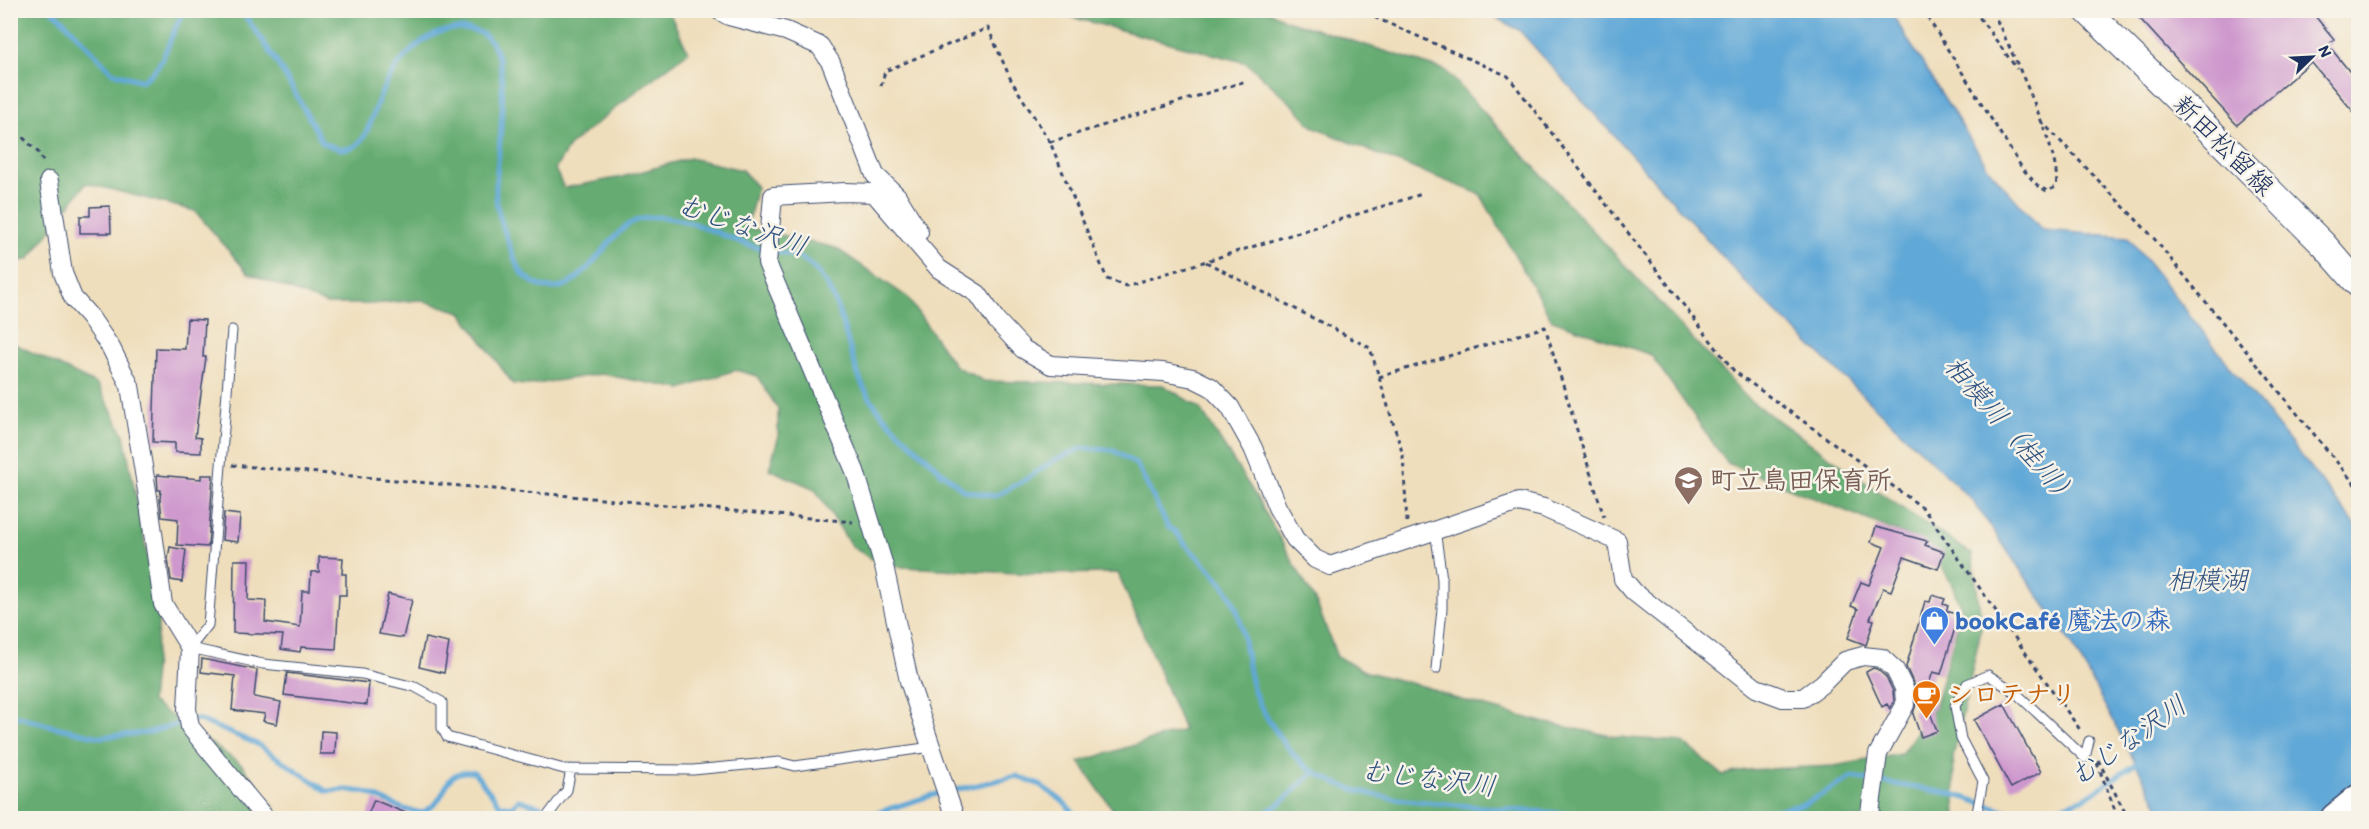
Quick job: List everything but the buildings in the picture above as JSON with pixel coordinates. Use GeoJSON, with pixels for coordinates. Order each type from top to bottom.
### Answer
{"type":"FeatureCollection","features":[{"type":"Feature","properties":{"kind":"main road","name":"新田松留線"},"geometry":{"type":"LineString","coordinates":[[2086,10],[2324,245],[2358,284]]}},
{"type":"Feature","properties":{"kind":"main road"},"geometry":{"type":"LineString","coordinates":[[2335,819],[2358,799]]}},
{"type":"Feature","properties":{"kind":"street"},"geometry":{"type":"LineString","coordinates":[[718,10],[729,16],[786,31],[820,46],[831,63],[875,175],[897,196],[920,234],[924,251]]}},
{"type":"Feature","properties":{"kind":"street"},"geometry":{"type":"LineString","coordinates":[[49,181],[63,273],[73,298],[90,316],[111,348],[129,386],[163,604],[190,648],[189,718],[265,819]]}},
{"type":"Feature","properties":{"kind":"street"},"geometry":{"type":"LineString","coordinates":[[954,819],[909,681],[873,524],[855,471],[767,263],[773,196],[845,192],[874,193],[939,269],[978,294],[996,320],[1023,349],[1051,365],[1163,372],[1193,378],[1211,387],[1230,406],[1253,448],[1277,507],[1294,539],[1315,559],[1330,566],[1519,502],[1544,508],[1617,541],[1623,579],[1634,592],[1756,688],[1784,698],[1803,698],[1822,684],[1845,661],[1863,656],[1882,658],[1895,670],[1904,688],[1905,705],[1878,754],[1872,816]]}},
{"type":"Feature","properties":{"kind":"lane"},"geometry":{"type":"LineString","coordinates":[[232,330],[208,625],[190,648],[264,664],[362,674],[415,687],[442,702],[442,728],[447,737],[564,769],[693,770],[780,762],[795,766],[932,747]]}},
{"type":"Feature","properties":{"kind":"lane"},"geometry":{"type":"LineString","coordinates":[[1435,530],[1442,579],[1442,609],[1436,669]]}},
{"type":"Feature","properties":{"kind":"lane"},"geometry":{"type":"LineString","coordinates":[[1976,819],[1983,780],[1961,739],[1955,706],[1967,684],[1988,675],[2015,692],[2085,758],[2089,741]]}},
{"type":"Feature","properties":{"kind":"lane"},"geometry":{"type":"LineString","coordinates":[[546,819],[567,790],[571,769]]}},
{"type":"Feature","properties":{"kind":"path"},"geometry":{"type":"LineString","coordinates":[[1358,10],[1508,76],[1734,371],[1923,508],[2089,741],[2128,819]]}},
{"type":"Feature","properties":{"kind":"path"},"geometry":{"type":"LineString","coordinates":[[1923,10],[2022,168],[2038,186],[2047,191],[2056,187],[2058,178],[2041,121],[1992,10]]}},
{"type":"Feature","properties":{"kind":"path"},"geometry":{"type":"LineString","coordinates":[[1974,10],[2021,74]]}},
{"type":"Feature","properties":{"kind":"path"},"geometry":{"type":"LineString","coordinates":[[881,86],[885,71],[988,28],[1011,80],[1050,142],[1107,279],[1126,286],[1422,194]]}},
{"type":"Feature","properties":{"kind":"path"},"geometry":{"type":"LineString","coordinates":[[1050,142],[1246,81]]}},
{"type":"Feature","properties":{"kind":"path"},"geometry":{"type":"LineString","coordinates":[[2041,121],[2152,236],[2358,488]]}},
{"type":"Feature","properties":{"kind":"path"},"geometry":{"type":"LineString","coordinates":[[10,125],[39,154],[49,181]]}},
{"type":"Feature","properties":{"kind":"path"},"geometry":{"type":"LineString","coordinates":[[1206,262],[1370,348],[1403,455],[1408,540]]}},
{"type":"Feature","properties":{"kind":"path"},"geometry":{"type":"LineString","coordinates":[[1379,378],[1545,327],[1611,539]]}},
{"type":"Feature","properties":{"kind":"path"},"geometry":{"type":"LineString","coordinates":[[221,465],[873,524]]}},
{"type":"Feature","properties":{"kind":"path"},"geometry":{"type":"LineString","coordinates":[[2089,741],[2118,819]]}},
{"type":"Feature","properties":{"kind":"green space"},"geometry":{"type":"Polygon","coordinates":[[[642,10],[669,12],[688,52],[570,145],[555,169],[564,188],[622,177],[690,158],[742,170],[757,187],[747,227],[836,248],[907,297],[955,366],[984,381],[1163,385],[1200,408],[1257,498],[1317,604],[1337,657],[1367,672],[1542,722],[1617,737],[1682,742],[1723,775],[1745,770],[1834,766],[1901,754],[1934,708],[1962,610],[1951,583],[1930,545],[1727,463],[1651,355],[1552,320],[1480,194],[1312,126],[1293,105],[1247,63],[1055,11],[1269,11],[1286,20],[1445,70],[1749,400],[1909,513],[1972,554],[1982,625],[1953,757],[1956,818],[1119,818],[1079,762],[1184,730],[1118,573],[1035,574],[884,566],[852,547],[815,489],[769,469],[778,439],[778,409],[757,376],[735,370],[681,389],[601,374],[529,385],[513,384],[461,312],[420,300],[370,304],[327,304],[248,273],[195,211],[86,183],[29,259],[11,263],[11,11],[642,10]]]}},
{"type":"Feature","properties":{"kind":"green space"},"geometry":{"type":"Polygon","coordinates":[[[10,318],[13,343],[98,385],[124,435],[159,616],[151,702],[242,765],[282,818],[11,818],[10,318]]]}},
{"type":"Feature","properties":{"kind":"water","name":"相模湖"},"geometry":{"type":"Polygon","coordinates":[[[1483,11],[1890,11],[1988,168],[2042,230],[2128,237],[2358,528],[2358,818],[2165,818],[2073,646],[1973,501],[1750,287],[1519,30],[1483,11]]]}},
{"type":"Feature","properties":{"kind":"waterway","name":"むじな沢川"},"geometry":{"type":"LineString","coordinates":[[51,10],[112,72],[142,81],[163,57],[186,10]]}},
{"type":"Feature","properties":{"kind":"waterway","name":"むじな沢川"},"geometry":{"type":"LineString","coordinates":[[240,10],[274,58],[323,143],[341,149],[353,147],[362,139],[393,72],[415,47],[428,38],[458,29],[475,31],[490,40],[498,57],[502,80],[501,133],[496,182],[497,205],[519,268],[526,277],[542,287],[557,288],[571,282],[584,272],[618,233],[635,221],[661,217],[690,223],[755,247],[801,258],[818,273],[836,303],[857,372],[871,400],[879,411],[939,469],[941,474],[942,472],[965,491],[995,496],[1053,461],[1082,448],[1113,450],[1137,465],[1168,527],[1176,532],[1216,575],[1234,603],[1243,632],[1250,678],[1261,707],[1288,748],[1308,768],[1327,779],[1366,793],[1426,802],[1641,818]]}},
{"type":"Feature","properties":{"kind":"waterway"},"geometry":{"type":"LineString","coordinates":[[10,714],[100,737],[146,733],[197,719],[257,744],[327,791],[365,792],[404,809],[422,813],[435,804],[452,777],[464,772],[474,772],[500,805],[511,807],[519,800],[545,808],[547,815]]}},
{"type":"Feature","properties":{"kind":"waterway","name":"むじな沢川"},"geometry":{"type":"LineString","coordinates":[[1740,818],[1805,804],[1852,777],[1953,794],[2029,818],[2085,798],[2141,760]]}},
{"type":"Feature","properties":{"kind":"waterway"},"geometry":{"type":"LineString","coordinates":[[1256,818],[1281,803],[1315,771]]}},
{"type":"Feature","properties":{"kind":"waterway"},"geometry":{"type":"LineString","coordinates":[[860,818],[933,795],[1017,776],[1040,785],[1061,800],[1079,818]]}},
{"type":"Feature","properties":{"kind":"place","name":"町立島田保育所"},"geometry":{"type":"Point","coordinates":[1689,506]}},
{"type":"Feature","properties":{"kind":"place","name":"bookCafé 魔法の森"},"geometry":{"type":"Point","coordinates":[1934,646]}},
{"type":"Feature","properties":{"kind":"place","name":"シロテナリ"},"geometry":{"type":"Point","coordinates":[1926,720]}},
{"type":"Feature","properties":{"kind":"water label","name":"相模川（桂川）"},"geometry":{"type":"Point","coordinates":[2012,431]}}]}
